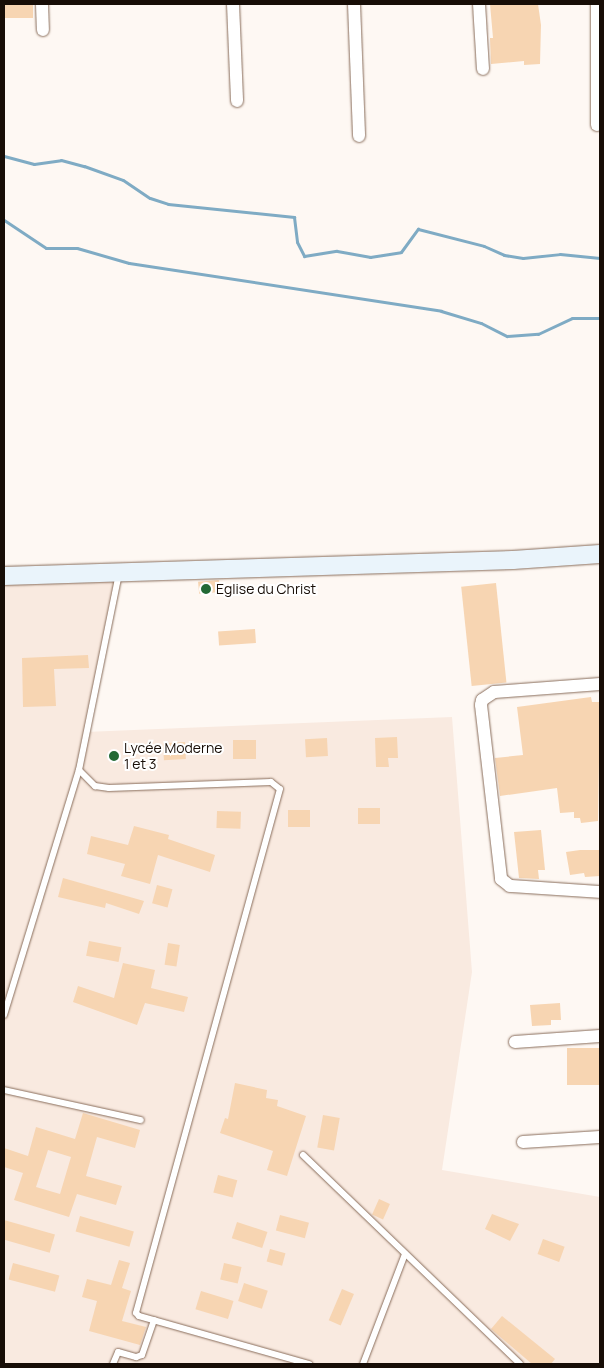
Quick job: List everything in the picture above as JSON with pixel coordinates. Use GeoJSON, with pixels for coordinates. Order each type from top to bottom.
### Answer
{"type":"FeatureCollection","features":[{"type":"Feature","properties":{"kind":"street"},"geometry":{"type":"LineString","coordinates":[[42,4],[43,30]]}},
{"type":"Feature","properties":{"kind":"street"},"geometry":{"type":"LineString","coordinates":[[233,4],[238,101]]}},
{"type":"Feature","properties":{"kind":"street"},"geometry":{"type":"LineString","coordinates":[[354,4],[359,136]]}},
{"type":"Feature","properties":{"kind":"street"},"geometry":{"type":"LineString","coordinates":[[479,4],[483,69]]}},
{"type":"Feature","properties":{"kind":"street"},"geometry":{"type":"LineString","coordinates":[[597,4],[597,125]]}},
{"type":"Feature","properties":{"kind":"street"},"geometry":{"type":"LineString","coordinates":[[4,576],[513,560],[600,554]]}},
{"type":"Feature","properties":{"kind":"street"},"geometry":{"type":"LineString","coordinates":[[600,684],[494,692],[482,700],[481,706],[501,879],[510,886],[600,892]]}},
{"type":"Feature","properties":{"kind":"street"},"geometry":{"type":"LineString","coordinates":[[515,1042],[600,1036]]}},
{"type":"Feature","properties":{"kind":"street"},"geometry":{"type":"LineString","coordinates":[[523,1142],[600,1137]]}},
{"type":"Feature","properties":{"kind":"lane"},"geometry":{"type":"LineString","coordinates":[[4,1015],[79,770],[120,572]]}},
{"type":"Feature","properties":{"kind":"lane"},"geometry":{"type":"LineString","coordinates":[[79,770],[95,786],[109,788],[272,782],[280,788],[136,1313],[154,1320],[309,1364]]}},
{"type":"Feature","properties":{"kind":"lane"},"geometry":{"type":"LineString","coordinates":[[4,1090],[141,1120]]}},
{"type":"Feature","properties":{"kind":"lane"},"geometry":{"type":"LineString","coordinates":[[303,1155],[520,1364]]}},
{"type":"Feature","properties":{"kind":"lane"},"geometry":{"type":"LineString","coordinates":[[363,1364],[405,1254]]}},
{"type":"Feature","properties":{"kind":"lane"},"geometry":{"type":"LineString","coordinates":[[114,1364],[118,1352],[136,1357],[142,1355],[154,1320]]}},
{"type":"Feature","properties":{"kind":"shaded area"},"geometry":{"type":"Polygon","coordinates":[[[120,572],[85,732],[452,717],[472,972],[442,1170],[600,1197],[600,1364],[4,1364],[4,579],[120,572]]]}},
{"type":"Feature","properties":{"kind":"building"},"geometry":{"type":"Polygon","coordinates":[[[5,4],[33,4],[33,18],[5,18],[5,4]]]}},
{"type":"Feature","properties":{"kind":"building"},"geometry":{"type":"Polygon","coordinates":[[[490,4],[538,4],[541,25],[540,64],[524,65],[524,61],[491,64],[490,38],[493,38],[490,4]]]}},
{"type":"Feature","properties":{"kind":"building"},"geometry":{"type":"Polygon","coordinates":[[[219,580],[220,592],[199,594],[198,582],[219,580]]]}},
{"type":"Feature","properties":{"kind":"building"},"geometry":{"type":"Polygon","coordinates":[[[496,583],[506,682],[472,686],[461,587],[496,583]]]}},
{"type":"Feature","properties":{"kind":"building"},"geometry":{"type":"Polygon","coordinates":[[[255,629],[256,643],[219,646],[218,632],[255,629]]]}},
{"type":"Feature","properties":{"kind":"building"},"geometry":{"type":"Polygon","coordinates":[[[88,655],[89,668],[54,669],[56,706],[23,707],[22,658],[88,655]]]}},
{"type":"Feature","properties":{"kind":"building"},"geometry":{"type":"Polygon","coordinates":[[[591,697],[592,702],[600,702],[598,821],[581,823],[580,818],[574,818],[574,812],[560,813],[557,788],[500,796],[495,758],[523,755],[517,707],[591,697]]]}},
{"type":"Feature","properties":{"kind":"building"},"geometry":{"type":"Polygon","coordinates":[[[397,737],[398,758],[388,758],[389,767],[376,767],[375,738],[397,737]]]}},
{"type":"Feature","properties":{"kind":"building"},"geometry":{"type":"Polygon","coordinates":[[[327,738],[328,756],[306,757],[305,739],[327,738]]]}},
{"type":"Feature","properties":{"kind":"building"},"geometry":{"type":"Polygon","coordinates":[[[233,740],[256,740],[256,759],[233,759],[233,740]]]}},
{"type":"Feature","properties":{"kind":"building"},"geometry":{"type":"Polygon","coordinates":[[[185,742],[186,759],[164,760],[163,743],[185,742]]]}},
{"type":"Feature","properties":{"kind":"building"},"geometry":{"type":"Polygon","coordinates":[[[358,808],[380,808],[380,824],[358,824],[358,808]]]}},
{"type":"Feature","properties":{"kind":"building"},"geometry":{"type":"Polygon","coordinates":[[[288,810],[310,810],[310,827],[288,827],[288,810]]]}},
{"type":"Feature","properties":{"kind":"building"},"geometry":{"type":"Polygon","coordinates":[[[217,811],[241,812],[240,829],[216,828],[217,811]]]}},
{"type":"Feature","properties":{"kind":"building"},"geometry":{"type":"Polygon","coordinates":[[[134,826],[169,835],[168,839],[215,855],[210,872],[158,855],[150,884],[121,876],[125,864],[87,854],[91,836],[128,845],[134,826]]]}},
{"type":"Feature","properties":{"kind":"building"},"geometry":{"type":"Polygon","coordinates":[[[541,830],[545,870],[538,870],[539,879],[519,878],[514,832],[541,830]]]}},
{"type":"Feature","properties":{"kind":"building"},"geometry":{"type":"Polygon","coordinates":[[[600,850],[600,876],[585,877],[584,873],[570,875],[566,852],[600,850]]]}},
{"type":"Feature","properties":{"kind":"building"},"geometry":{"type":"Polygon","coordinates":[[[63,878],[144,901],[139,914],[106,903],[105,908],[58,897],[63,878]]]}},
{"type":"Feature","properties":{"kind":"building"},"geometry":{"type":"Polygon","coordinates":[[[157,885],[172,889],[168,907],[152,903],[157,885]]]}},
{"type":"Feature","properties":{"kind":"building"},"geometry":{"type":"Polygon","coordinates":[[[89,941],[121,947],[119,962],[86,956],[89,941]]]}},
{"type":"Feature","properties":{"kind":"building"},"geometry":{"type":"Polygon","coordinates":[[[168,943],[180,945],[176,967],[165,965],[168,943]]]}},
{"type":"Feature","properties":{"kind":"building"},"geometry":{"type":"Polygon","coordinates":[[[123,963],[155,970],[151,988],[188,997],[184,1012],[145,1003],[137,1025],[73,1002],[78,986],[114,998],[123,963]]]}},
{"type":"Feature","properties":{"kind":"building"},"geometry":{"type":"Polygon","coordinates":[[[560,1003],[561,1020],[551,1020],[551,1025],[532,1026],[530,1005],[560,1003]]]}},
{"type":"Feature","properties":{"kind":"building"},"geometry":{"type":"Polygon","coordinates":[[[567,1048],[600,1048],[600,1085],[567,1085],[567,1048]]]}},
{"type":"Feature","properties":{"kind":"building"},"geometry":{"type":"Polygon","coordinates":[[[235,1083],[267,1090],[266,1098],[278,1100],[277,1106],[306,1116],[287,1176],[267,1170],[273,1151],[220,1133],[225,1118],[228,1119],[235,1083]]]}},
{"type":"Feature","properties":{"kind":"building"},"geometry":{"type":"Polygon","coordinates":[[[83,1113],[140,1130],[135,1148],[97,1137],[86,1176],[122,1186],[116,1205],[77,1194],[69,1217],[14,1200],[23,1173],[4,1167],[4,1148],[28,1156],[36,1127],[75,1139],[83,1113]],[[48,1150],[36,1187],[60,1194],[71,1157],[48,1150]]]}},
{"type":"Feature","properties":{"kind":"building"},"geometry":{"type":"Polygon","coordinates":[[[323,1115],[340,1118],[334,1150],[317,1147],[323,1115]]]}},
{"type":"Feature","properties":{"kind":"building"},"geometry":{"type":"Polygon","coordinates":[[[218,1175],[237,1180],[233,1198],[213,1192],[218,1175]]]}},
{"type":"Feature","properties":{"kind":"building"},"geometry":{"type":"Polygon","coordinates":[[[379,1199],[390,1204],[383,1219],[372,1215],[379,1199]]]}},
{"type":"Feature","properties":{"kind":"building"},"geometry":{"type":"Polygon","coordinates":[[[492,1214],[519,1224],[510,1241],[485,1229],[492,1214]]]}},
{"type":"Feature","properties":{"kind":"building"},"geometry":{"type":"Polygon","coordinates":[[[280,1215],[309,1223],[305,1238],[276,1230],[280,1215]]]}},
{"type":"Feature","properties":{"kind":"building"},"geometry":{"type":"Polygon","coordinates":[[[80,1216],[134,1231],[129,1247],[76,1231],[80,1216]]]}},
{"type":"Feature","properties":{"kind":"building"},"geometry":{"type":"Polygon","coordinates":[[[4,1220],[55,1235],[50,1253],[4,1240],[4,1220]]]}},
{"type":"Feature","properties":{"kind":"building"},"geometry":{"type":"Polygon","coordinates":[[[237,1222],[267,1232],[262,1248],[232,1238],[237,1222]]]}},
{"type":"Feature","properties":{"kind":"building"},"geometry":{"type":"Polygon","coordinates":[[[543,1239],[565,1247],[559,1262],[538,1254],[543,1239]]]}},
{"type":"Feature","properties":{"kind":"building"},"geometry":{"type":"Polygon","coordinates":[[[270,1249],[285,1253],[282,1266],[267,1262],[270,1249]]]}},
{"type":"Feature","properties":{"kind":"building"},"geometry":{"type":"Polygon","coordinates":[[[119,1260],[130,1263],[122,1288],[131,1291],[122,1321],[146,1327],[140,1345],[89,1331],[97,1301],[82,1297],[87,1279],[111,1285],[119,1260]]]}},
{"type":"Feature","properties":{"kind":"building"},"geometry":{"type":"Polygon","coordinates":[[[13,1263],[59,1275],[55,1292],[9,1279],[13,1263]]]}},
{"type":"Feature","properties":{"kind":"building"},"geometry":{"type":"Polygon","coordinates":[[[224,1263],[242,1267],[238,1284],[220,1280],[224,1263]]]}},
{"type":"Feature","properties":{"kind":"building"},"geometry":{"type":"Polygon","coordinates":[[[244,1283],[268,1291],[262,1309],[238,1301],[244,1283]]]}},
{"type":"Feature","properties":{"kind":"building"},"geometry":{"type":"Polygon","coordinates":[[[342,1289],[354,1294],[341,1325],[329,1320],[342,1289]]]}},
{"type":"Feature","properties":{"kind":"building"},"geometry":{"type":"Polygon","coordinates":[[[201,1291],[234,1301],[228,1319],[195,1309],[201,1291]]]}},
{"type":"Feature","properties":{"kind":"building"},"geometry":{"type":"Polygon","coordinates":[[[502,1316],[555,1359],[551,1364],[532,1364],[491,1329],[502,1316]]]}},
{"type":"Feature","properties":{"kind":"waterway"},"geometry":{"type":"LineString","coordinates":[[4,156],[34,164],[61,160],[84,166],[123,180],[150,198],[168,204],[294,217],[297,242],[304,256],[337,251],[370,257],[401,252],[418,229],[484,246],[504,255],[523,258],[560,254],[600,258]]}},
{"type":"Feature","properties":{"kind":"waterway"},"geometry":{"type":"LineString","coordinates":[[4,220],[46,248],[77,248],[129,263],[441,311],[481,323],[507,336],[538,334],[572,318],[600,318]]}},
{"type":"Feature","properties":{"kind":"place","name":"Eglise du Christ"},"geometry":{"type":"Point","coordinates":[206,589]}},
{"type":"Feature","properties":{"kind":"place","name":"Lycée Moderne 1 et 3"},"geometry":{"type":"Point","coordinates":[114,756]}}]}
